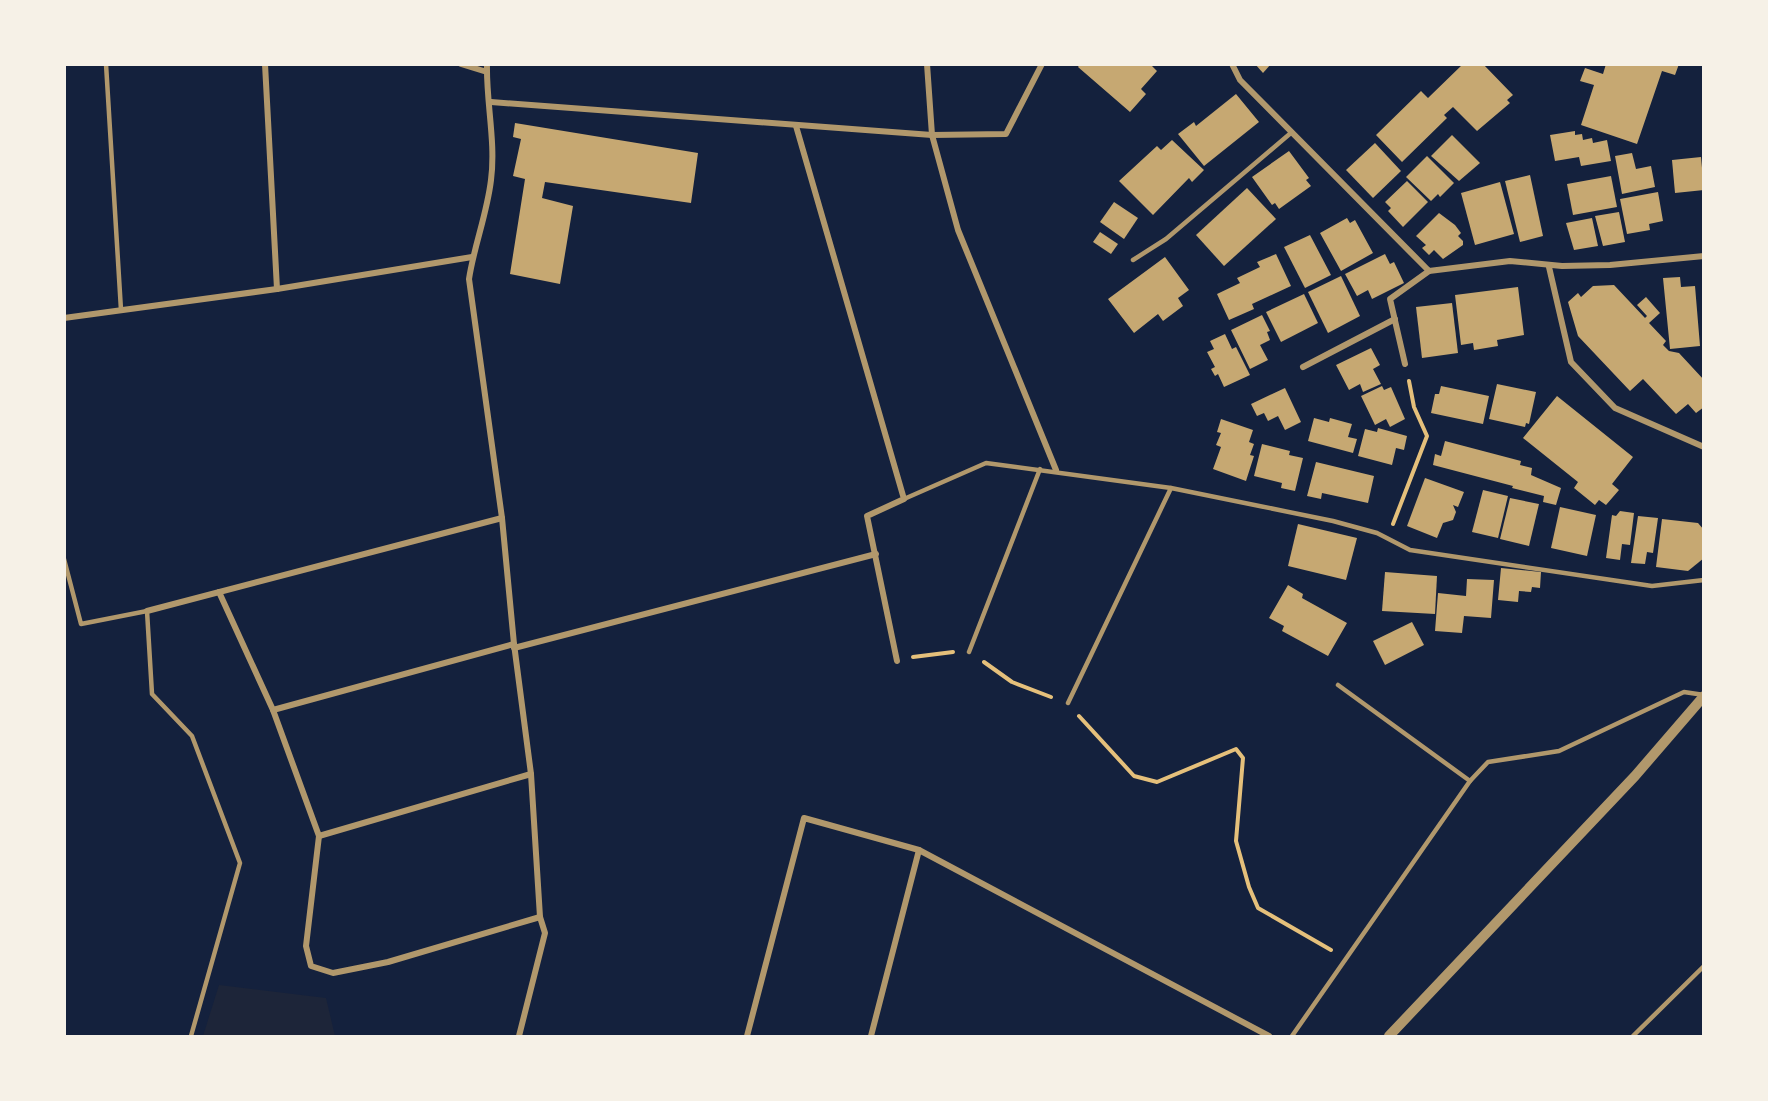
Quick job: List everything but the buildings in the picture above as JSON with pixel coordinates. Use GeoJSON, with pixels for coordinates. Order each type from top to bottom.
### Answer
{"type":"FeatureCollection","features":[{"type":"Feature","properties":{"kind":"street"},"geometry":{"type":"LineString","coordinates":[[265,64],[277,289]]}},
{"type":"Feature","properties":{"kind":"street"},"geometry":{"type":"LineString","coordinates":[[461,64],[487,68],[491,102],[491,180],[472,257],[469,279],[502,518],[514,646],[531,774],[540,917],[545,933],[519,1036]]}},
{"type":"Feature","properties":{"kind":"street"},"geometry":{"type":"LineString","coordinates":[[927,64],[932,135],[958,230],[1056,471]]}},
{"type":"Feature","properties":{"kind":"street"},"geometry":{"type":"LineString","coordinates":[[491,102],[932,135],[1006,135],[1042,64]]}},
{"type":"Feature","properties":{"kind":"street"},"geometry":{"type":"LineString","coordinates":[[1232,64],[1240,80],[1429,271]]}},
{"type":"Feature","properties":{"kind":"street"},"geometry":{"type":"LineString","coordinates":[[796,126],[904,499],[867,516],[897,661]]}},
{"type":"Feature","properties":{"kind":"street"},"geometry":{"type":"LineString","coordinates":[[1405,364],[1390,299],[1429,271],[1510,261],[1549,267],[1610,265],[1704,256]]}},
{"type":"Feature","properties":{"kind":"street"},"geometry":{"type":"LineString","coordinates":[[64,318],[277,289],[472,257]]}},
{"type":"Feature","properties":{"kind":"street"},"geometry":{"type":"LineString","coordinates":[[1549,267],[1571,363],[1615,408],[1704,447]]}},
{"type":"Feature","properties":{"kind":"street"},"geometry":{"type":"LineString","coordinates":[[1304,367],[1395,319]]}},
{"type":"Feature","properties":{"kind":"street"},"geometry":{"type":"LineString","coordinates":[[147,611],[502,518]]}},
{"type":"Feature","properties":{"kind":"street"},"geometry":{"type":"LineString","coordinates":[[273,710],[876,554]]}},
{"type":"Feature","properties":{"kind":"street"},"geometry":{"type":"LineString","coordinates":[[219,592],[273,710],[319,836],[306,946],[311,966],[333,973],[388,962],[540,917]]}},
{"type":"Feature","properties":{"kind":"street"},"geometry":{"type":"LineString","coordinates":[[1389,1036],[1635,776],[1704,695]]}},
{"type":"Feature","properties":{"kind":"street"},"geometry":{"type":"LineString","coordinates":[[319,836],[531,774]]}},
{"type":"Feature","properties":{"kind":"street"},"geometry":{"type":"LineString","coordinates":[[747,1036],[804,818],[919,850],[1269,1036]]}},
{"type":"Feature","properties":{"kind":"street"},"geometry":{"type":"LineString","coordinates":[[871,1036],[919,850]]}},
{"type":"Feature","properties":{"kind":"lane"},"geometry":{"type":"LineString","coordinates":[[106,64],[121,310]]}},
{"type":"Feature","properties":{"kind":"lane"},"geometry":{"type":"LineString","coordinates":[[1133,260],[1166,238],[1292,132]]}},
{"type":"Feature","properties":{"kind":"lane"},"geometry":{"type":"LineString","coordinates":[[904,499],[986,463],[1171,488],[1333,521],[1388,538],[1410,550],[1652,586],[1704,580]]}},
{"type":"Feature","properties":{"kind":"lane"},"geometry":{"type":"LineString","coordinates":[[969,652],[1040,469]]}},
{"type":"Feature","properties":{"kind":"lane"},"geometry":{"type":"LineString","coordinates":[[1068,703],[1171,488]]}},
{"type":"Feature","properties":{"kind":"lane"},"geometry":{"type":"LineString","coordinates":[[64,559],[81,624],[147,611],[152,694],[192,736],[240,863],[190,1036]]}},
{"type":"Feature","properties":{"kind":"lane"},"geometry":{"type":"LineString","coordinates":[[1338,685],[1470,781]]}},
{"type":"Feature","properties":{"kind":"lane"},"geometry":{"type":"LineString","coordinates":[[1292,1036],[1470,781],[1488,762],[1559,751],[1684,692],[1704,695]]}},
{"type":"Feature","properties":{"kind":"lane"},"geometry":{"type":"LineString","coordinates":[[1633,1036],[1704,966]]}},
{"type":"Feature","properties":{"kind":"path"},"geometry":{"type":"LineString","coordinates":[[1388,538],[1427,436],[1414,407],[1405,364]]}},
{"type":"Feature","properties":{"kind":"path"},"geometry":{"type":"LineString","coordinates":[[897,661],[939,652],[969,652],[1012,682],[1068,703],[1134,776],[1157,782],[1236,749],[1243,758],[1236,841],[1249,887],[1258,908],[1346,958]]}},
{"type":"Feature","properties":{"kind":"shaded area"},"geometry":{"type":"Polygon","coordinates":[[[219,985],[326,998],[335,1036],[203,1036],[219,985]]]}}]}
